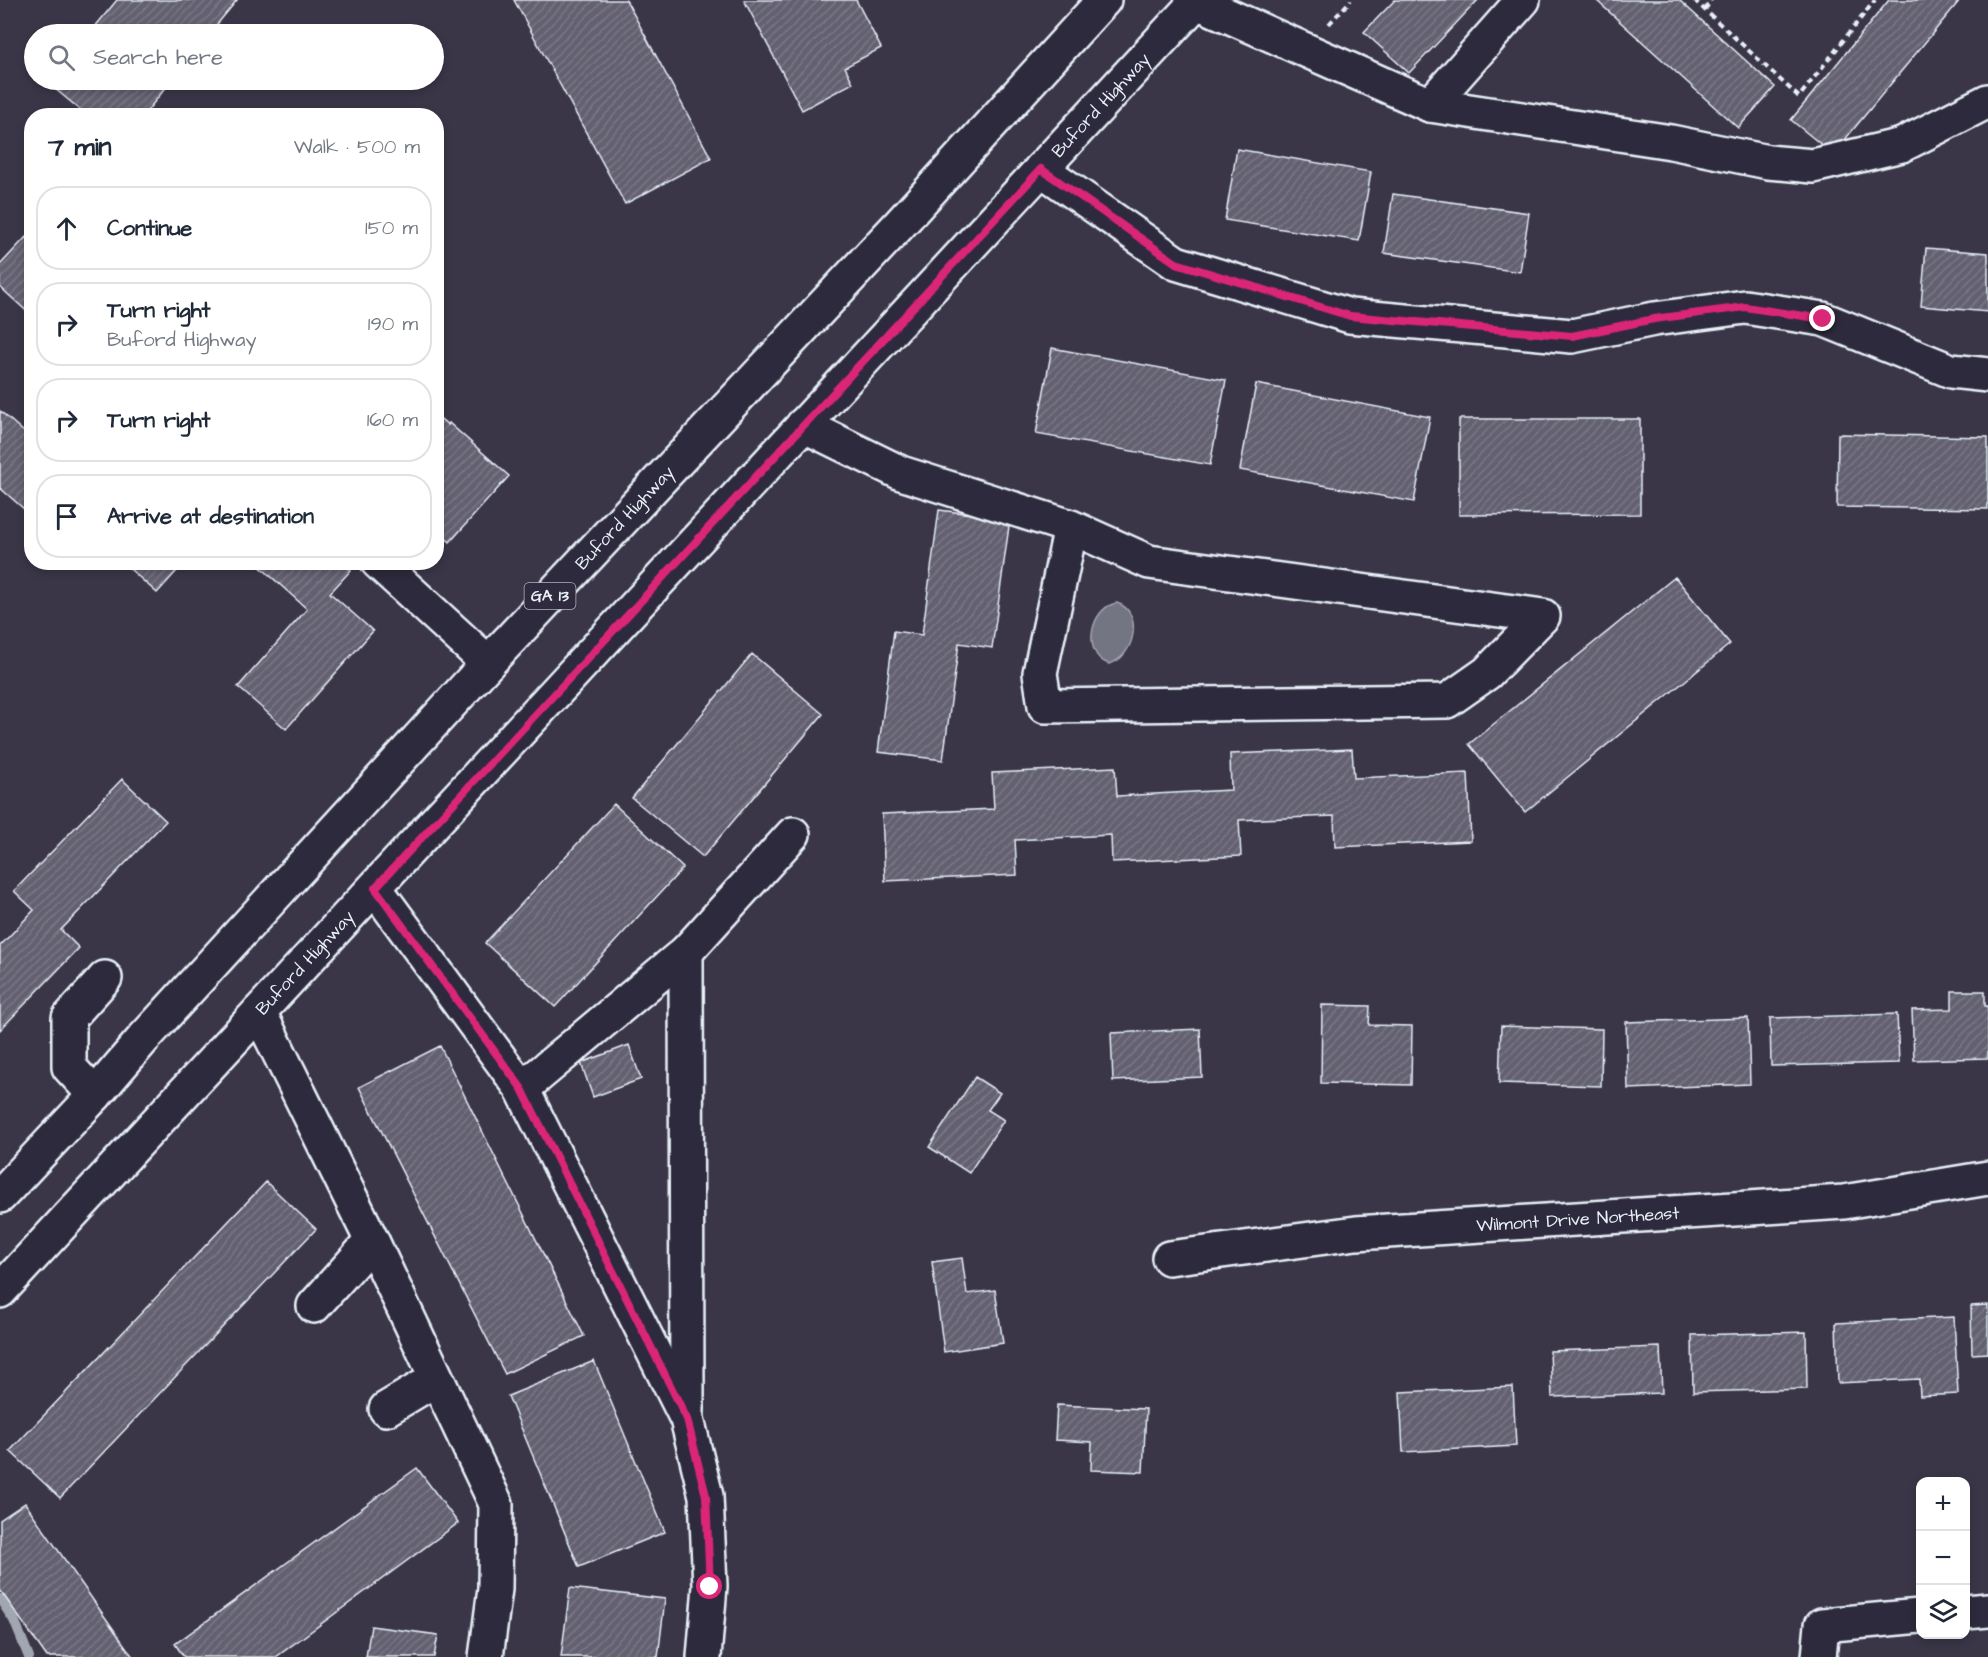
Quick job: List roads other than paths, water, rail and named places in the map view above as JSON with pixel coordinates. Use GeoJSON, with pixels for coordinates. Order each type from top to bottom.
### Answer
{"type":"FeatureCollection","features":[{"type":"Feature","properties":{"kind":"street","name":"Buford Highway"},"geometry":{"type":"LineString","coordinates":[[0,1196],[95,1095],[144,1038],[488,663],[899,225],[1104,0]]}},
{"type":"Feature","properties":{"kind":"street"},"geometry":{"type":"LineString","coordinates":[[1430,105],[1523,0]]}},
{"type":"Feature","properties":{"kind":"street","name":"Buford Highway"},"geometry":{"type":"LineString","coordinates":[[0,1291],[1198,1]]}},
{"type":"Feature","properties":{"kind":"street"},"geometry":{"type":"LineString","coordinates":[[1198,1],[1430,105],[1671,142],[1768,162],[1813,166],[1902,145],[1988,101]]}},
{"type":"Feature","properties":{"kind":"street"},"geometry":{"type":"LineString","coordinates":[[1041,169],[1176,263],[1350,316],[1572,336],[1654,319],[1745,307],[1823,319],[1951,371],[1988,375]]}},
{"type":"Feature","properties":{"kind":"street"},"geometry":{"type":"LineString","coordinates":[[803,425],[902,473],[1071,527],[1149,562],[1543,616],[1486,673],[1447,701],[1045,706],[1040,673],[1071,527]]}},
{"type":"Feature","properties":{"kind":"street"},"geometry":{"type":"LineString","coordinates":[[387,570],[488,663]]}},
{"type":"Feature","properties":{"kind":"street"},"geometry":{"type":"LineString","coordinates":[[522,1089],[686,952],[793,834]]}},
{"type":"Feature","properties":{"kind":"street"},"geometry":{"type":"LineString","coordinates":[[375,888],[522,1089],[687,1419],[706,1496],[710,1587],[704,1657]]}},
{"type":"Feature","properties":{"kind":"street"},"geometry":{"type":"LineString","coordinates":[[686,952],[687,1419]]}},
{"type":"Feature","properties":{"kind":"street"},"geometry":{"type":"LineString","coordinates":[[95,1095],[69,1067],[69,1018],[105,978]]}},
{"type":"Feature","properties":{"kind":"street"},"geometry":{"type":"LineString","coordinates":[[259,1012],[372,1241],[496,1504],[495,1589],[486,1657]]}},
{"type":"Feature","properties":{"kind":"street","name":"Wilmont Drive Northeast"},"geometry":{"type":"LineString","coordinates":[[1169,1258],[1356,1233],[1844,1202],[1988,1178]]}},
{"type":"Feature","properties":{"kind":"street"},"geometry":{"type":"LineString","coordinates":[[314,1306],[372,1241]]}},
{"type":"Feature","properties":{"kind":"street"},"geometry":{"type":"LineString","coordinates":[[386,1409],[436,1378]]}},
{"type":"Feature","properties":{"kind":"street"},"geometry":{"type":"LineString","coordinates":[[1970,1612],[1988,1610]]}},
{"type":"Feature","properties":{"kind":"street"},"geometry":{"type":"LineString","coordinates":[[1819,1657],[1822,1625],[1916,1616]]}},
{"type":"Feature","properties":{"kind":"water"},"geometry":{"type":"Polygon","coordinates":[[[1117,603],[1131,615],[1133,634],[1125,653],[1118,660],[1109,664],[1100,659],[1095,651],[1092,632],[1100,613],[1108,606],[1117,603]]]}},
{"type":"Feature","properties":{"kind":"waterway"},"geometry":{"type":"LineString","coordinates":[[0,1599],[14,1620],[29,1657]]}}]}
